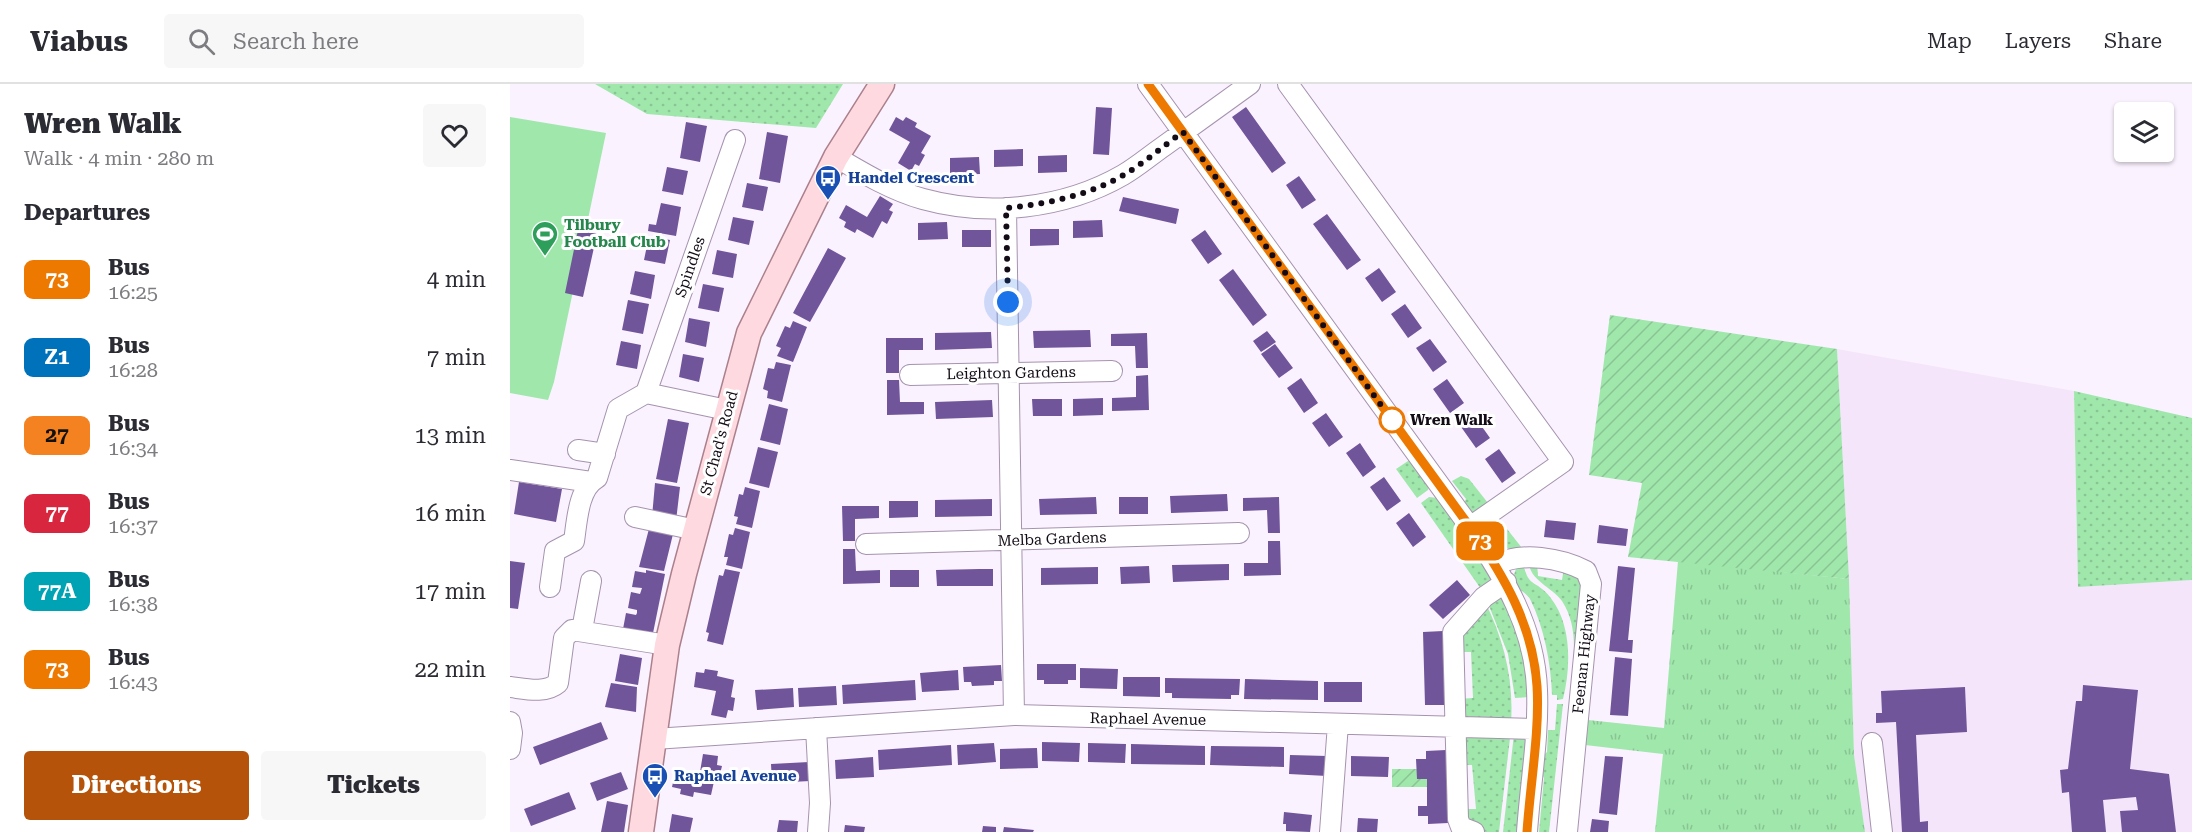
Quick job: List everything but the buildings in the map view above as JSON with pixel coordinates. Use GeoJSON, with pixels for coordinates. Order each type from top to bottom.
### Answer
{"type":"FeatureCollection","features":[{"type":"Feature","properties":{"kind":"main road","name":"St Chad's Road"},"geometry":{"type":"LineString","coordinates":[[641,832],[668,645],[727,410],[749,333],[836,158],[882,84]]}},
{"type":"Feature","properties":{"kind":"street"},"geometry":{"type":"LineString","coordinates":[[1148,84],[1501,573],[1522,618],[1533,658],[1537,688],[1536,729],[1527,832]]}},
{"type":"Feature","properties":{"kind":"street"},"geometry":{"type":"LineString","coordinates":[[836,158],[886,184],[922,199],[968,207],[1006,208],[1047,204],[1089,191],[1124,175],[1250,84]]}},
{"type":"Feature","properties":{"kind":"street"},"geometry":{"type":"LineString","coordinates":[[1288,84],[1563,462],[1470,527]]}},
{"type":"Feature","properties":{"kind":"street","name":"Spindles"},"geometry":{"type":"LineString","coordinates":[[646,393],[735,140]]}},
{"type":"Feature","properties":{"kind":"street"},"geometry":{"type":"LineString","coordinates":[[1006,208],[1014,715]]}},
{"type":"Feature","properties":{"kind":"street","name":"Leighton Gardens"},"geometry":{"type":"LineString","coordinates":[[910,375],[1112,371]]}},
{"type":"Feature","properties":{"kind":"street"},"geometry":{"type":"LineString","coordinates":[[550,587],[555,551],[574,541],[580,505],[605,454],[618,409],[646,393],[727,410]]}},
{"type":"Feature","properties":{"kind":"street"},"geometry":{"type":"LineString","coordinates":[[578,450],[605,454]]}},
{"type":"Feature","properties":{"kind":"street"},"geometry":{"type":"LineString","coordinates":[[510,470],[594,480]]}},
{"type":"Feature","properties":{"kind":"street"},"geometry":{"type":"LineString","coordinates":[[635,517],[696,530]]}},
{"type":"Feature","properties":{"kind":"street","name":"Melba Gardens"},"geometry":{"type":"LineString","coordinates":[[866,544],[1239,533]]}},
{"type":"Feature","properties":{"kind":"street","name":"Feenan Highway"},"geometry":{"type":"LineString","coordinates":[[1501,573],[1519,557],[1565,562],[1586,571],[1592,584],[1567,832]]}},
{"type":"Feature","properties":{"kind":"street"},"geometry":{"type":"LineString","coordinates":[[1474,832],[1458,823],[1454,631],[1486,595],[1501,573]]}},
{"type":"Feature","properties":{"kind":"street"},"geometry":{"type":"LineString","coordinates":[[582,630],[591,581]]}},
{"type":"Feature","properties":{"kind":"street"},"geometry":{"type":"LineString","coordinates":[[510,687],[539,690],[553,687],[558,683],[567,632],[582,630],[668,645]]}},
{"type":"Feature","properties":{"kind":"street","name":"Raphael Avenue"},"geometry":{"type":"LineString","coordinates":[[654,739],[1014,715],[1536,729]]}},
{"type":"Feature","properties":{"kind":"street"},"geometry":{"type":"LineString","coordinates":[[510,722],[512,733],[510,749]]}},
{"type":"Feature","properties":{"kind":"street"},"geometry":{"type":"LineString","coordinates":[[1330,832],[1338,724]]}},
{"type":"Feature","properties":{"kind":"street"},"geometry":{"type":"LineString","coordinates":[[816,728],[820,803],[818,832]]}},
{"type":"Feature","properties":{"kind":"street"},"geometry":{"type":"LineString","coordinates":[[1872,743],[1882,832]]}},
{"type":"Feature","properties":{"kind":"shaded area"},"geometry":{"type":"Polygon","coordinates":[[[1837,349],[2074,391],[2078,587],[2192,580],[2192,832],[1865,832],[1854,755],[1849,579],[1837,349]]]}},
{"type":"Feature","properties":{"kind":"green space"},"geometry":{"type":"Polygon","coordinates":[[[595,84],[843,84],[816,128],[647,114],[595,84]]]}},
{"type":"Feature","properties":{"kind":"green space","name":"Tilbury Football Club"},"geometry":{"type":"Polygon","coordinates":[[[510,117],[606,133],[554,382],[548,400],[510,393],[510,117]]]}},
{"type":"Feature","properties":{"kind":"green space"},"geometry":{"type":"Polygon","coordinates":[[[1610,315],[1837,349],[1849,579],[1628,557],[1642,483],[1589,475],[1610,315]]]}},
{"type":"Feature","properties":{"kind":"green space"},"geometry":{"type":"Polygon","coordinates":[[[2074,391],[2192,418],[2192,580],[2078,587],[2074,391]]]}},
{"type":"Feature","properties":{"kind":"green space"},"geometry":{"type":"Polygon","coordinates":[[[1411,459],[1430,485],[1428,490],[1417,498],[1396,469],[1411,459]]]}},
{"type":"Feature","properties":{"kind":"green space"},"geometry":{"type":"Polygon","coordinates":[[[1461,476],[1469,479],[1488,503],[1477,514],[1467,511],[1464,503],[1466,499],[1452,481],[1461,476]]]}},
{"type":"Feature","properties":{"kind":"green space"},"geometry":{"type":"Polygon","coordinates":[[[1429,497],[1438,498],[1492,573],[1492,581],[1481,589],[1421,503],[1429,497]]]}},
{"type":"Feature","properties":{"kind":"green space"},"geometry":{"type":"Polygon","coordinates":[[[1496,515],[1523,552],[1491,544],[1484,531],[1486,525],[1496,515]]]}},
{"type":"Feature","properties":{"kind":"green space"},"geometry":{"type":"Polygon","coordinates":[[[1678,561],[1849,579],[1854,755],[1865,832],[1655,832],[1663,754],[1585,745],[1588,720],[1664,728],[1678,561]]]}},
{"type":"Feature","properties":{"kind":"green space"},"geometry":{"type":"Polygon","coordinates":[[[1523,562],[1527,576],[1545,591],[1557,608],[1566,633],[1568,660],[1563,699],[1557,700],[1557,695],[1552,695],[1548,658],[1539,621],[1530,599],[1515,584],[1516,569],[1523,562]]]}},
{"type":"Feature","properties":{"kind":"green space"},"geometry":{"type":"Polygon","coordinates":[[[1529,562],[1537,563],[1538,576],[1562,580],[1564,568],[1570,570],[1584,583],[1578,667],[1573,667],[1573,633],[1566,609],[1558,596],[1533,574],[1529,562]]]}},
{"type":"Feature","properties":{"kind":"green space"},"geometry":{"type":"Polygon","coordinates":[[[1501,593],[1524,650],[1529,697],[1515,698],[1508,654],[1486,598],[1501,593]]]}},
{"type":"Feature","properties":{"kind":"green space"},"geometry":{"type":"Polygon","coordinates":[[[1484,600],[1497,630],[1506,660],[1511,691],[1511,723],[1464,722],[1458,699],[1473,698],[1471,652],[1457,652],[1457,637],[1484,600]]]}},
{"type":"Feature","properties":{"kind":"green space"},"geometry":{"type":"Polygon","coordinates":[[[1557,704],[1563,704],[1549,832],[1539,832],[1544,778],[1539,768],[1540,759],[1547,752],[1548,730],[1555,730],[1557,704]]]}},
{"type":"Feature","properties":{"kind":"green space"},"geometry":{"type":"Polygon","coordinates":[[[1461,734],[1510,738],[1499,832],[1486,832],[1464,823],[1461,809],[1476,809],[1472,765],[1459,765],[1461,734]]]}},
{"type":"Feature","properties":{"kind":"green space"},"geometry":{"type":"Polygon","coordinates":[[[1514,734],[1522,735],[1527,742],[1517,832],[1503,832],[1514,734]]]}},
{"type":"Feature","properties":{"kind":"green space"},"geometry":{"type":"Polygon","coordinates":[[[1392,769],[1417,769],[1417,779],[1427,779],[1427,787],[1392,787],[1392,769]]]}},
{"type":"Feature","properties":{"kind":"bus line","name":"73"},"geometry":{"type":"LineString","coordinates":[[1148,84],[1470,527],[1508,586],[1530,641],[1538,694],[1527,832]]}},
{"type":"Feature","properties":{"kind":"place","name":"Handel Crescent"},"geometry":{"type":"Point","coordinates":[828,201]}},
{"type":"Feature","properties":{"kind":"place","name":"Tilbury Football Club"},"geometry":{"type":"Point","coordinates":[545,257]}},
{"type":"Feature","properties":{"kind":"place","name":"Wren Walk"},"geometry":{"type":"Point","coordinates":[1392,420]}},
{"type":"Feature","properties":{"kind":"place","name":"Raphael Avenue"},"geometry":{"type":"Point","coordinates":[655,799]}},
{"type":"Feature","properties":{"kind":"route"},"geometry":{"type":"LineString","coordinates":[[1008,302],[1006,208],[1047,204],[1089,191],[1124,175],[1183,132],[1394,423],[1392,420]]}}]}
